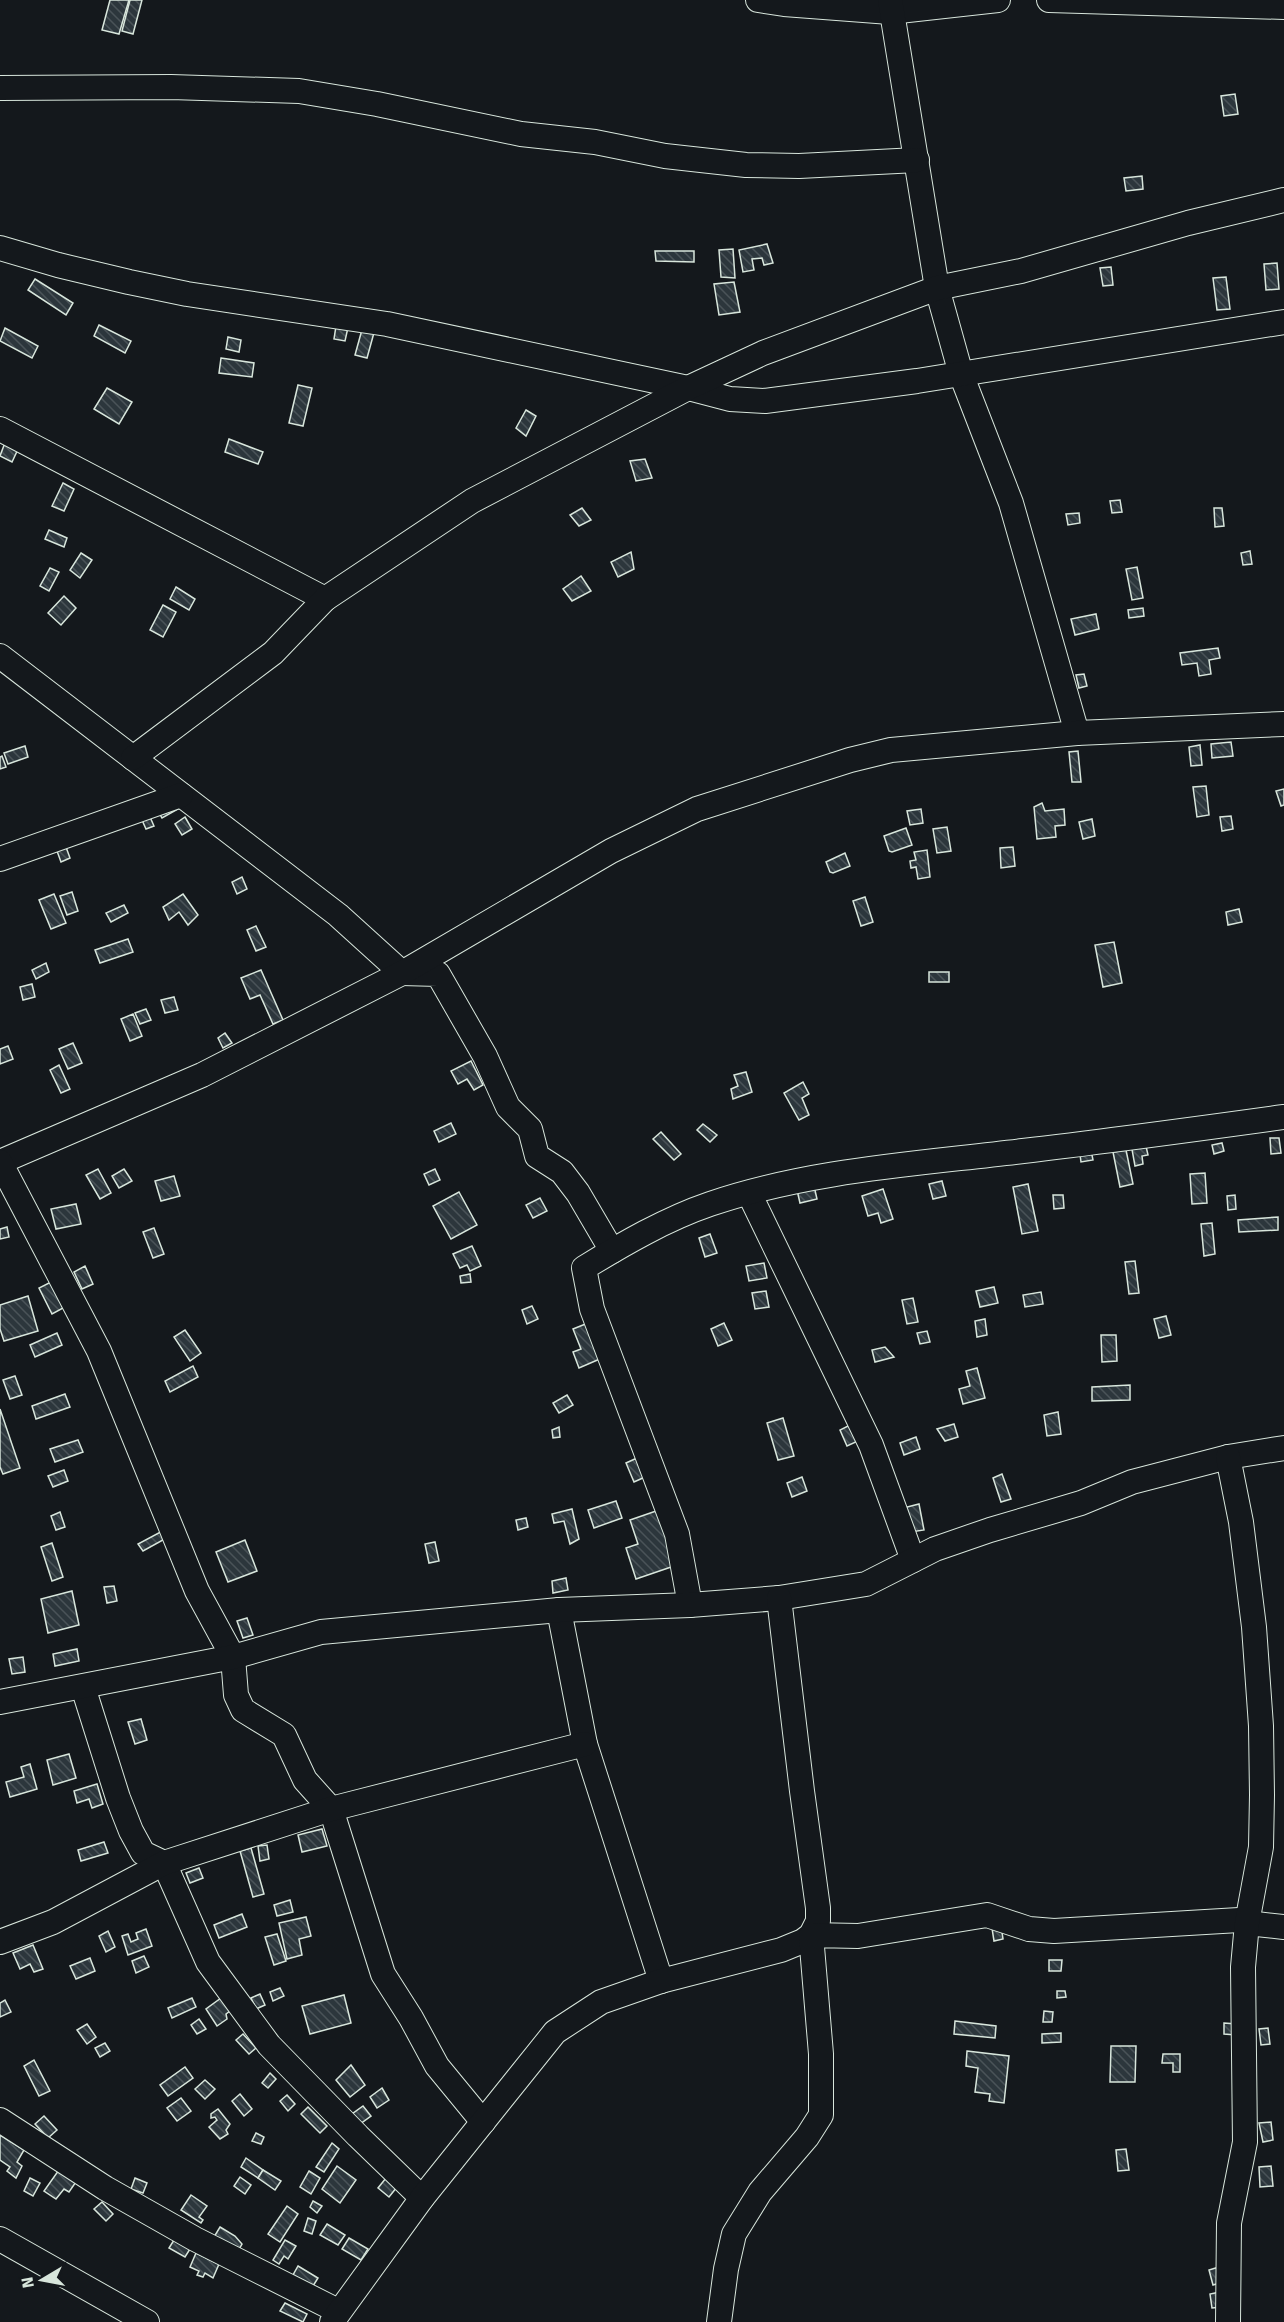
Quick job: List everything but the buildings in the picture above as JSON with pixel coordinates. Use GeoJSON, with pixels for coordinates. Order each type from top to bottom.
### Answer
{"type":"FeatureCollection","features":[{"type":"Feature","properties":{"kind":"street"},"geometry":{"type":"LineString","coordinates":[[758,0],[784,4],[890,6],[998,0]]}},
{"type":"Feature","properties":{"kind":"street"},"geometry":{"type":"LineString","coordinates":[[1049,0],[1284,8]]}},
{"type":"Feature","properties":{"kind":"street"},"geometry":{"type":"LineString","coordinates":[[890,6],[937,288],[961,374],[1011,503],[1077,733]]}},
{"type":"Feature","properties":{"kind":"street"},"geometry":{"type":"LineString","coordinates":[[0,88],[160,87],[299,91],[377,104],[521,134],[595,142],[676,157],[746,165],[799,166],[917,160]]}},
{"type":"Feature","properties":{"kind":"street"},"geometry":{"type":"LineString","coordinates":[[133,758],[273,653],[325,599],[472,501],[688,388],[763,353],[937,288],[1021,271],[1188,223],[1284,201]]}},
{"type":"Feature","properties":{"kind":"street"},"geometry":{"type":"LineString","coordinates":[[0,248],[58,266],[187,294],[387,324],[730,399],[765,401],[961,374],[1284,322]]}},
{"type":"Feature","properties":{"kind":"street"},"geometry":{"type":"LineString","coordinates":[[0,429],[325,599]]}},
{"type":"Feature","properties":{"kind":"street"},"geometry":{"type":"LineString","coordinates":[[0,656],[338,915],[402,973],[438,974],[485,1056],[508,1107],[530,1129],[537,1156],[562,1172],[578,1193],[612,1251]]}},
{"type":"Feature","properties":{"kind":"street"},"geometry":{"type":"LineString","coordinates":[[483,2122],[437,2066],[411,2018],[383,1974],[331,1809],[305,1780],[284,1735],[243,1710],[236,1695],[233,1657],[197,1591],[99,1351],[0,1162],[202,1076],[402,973],[611,851],[697,809],[850,760],[891,750],[1077,733],[1284,724]]}},
{"type":"Feature","properties":{"kind":"street"},"geometry":{"type":"LineString","coordinates":[[0,859],[181,795]]}},
{"type":"Feature","properties":{"kind":"street"},"geometry":{"type":"LineString","coordinates":[[690,1605],[677,1534],[592,1309],[584,1268],[660,1226],[708,1205],[844,1171],[1128,1139],[1284,1118]]}},
{"type":"Feature","properties":{"kind":"street"},"geometry":{"type":"LineString","coordinates":[[749,1193],[871,1445],[913,1560]]}},
{"type":"Feature","properties":{"kind":"street"},"geometry":{"type":"LineString","coordinates":[[0,1702],[233,1657],[321,1632],[559,1610],[690,1605],[779,1598],[866,1584],[935,1549],[1081,1503],[1132,1482],[1228,1457],[1284,1448]]}},
{"type":"Feature","properties":{"kind":"street"},"geometry":{"type":"LineString","coordinates":[[1228,1457],[1241,1522],[1252,1615],[1261,1726],[1261,1846],[1247,1923],[1243,1967],[1245,2142],[1229,2223],[1228,2322]]}},
{"type":"Feature","properties":{"kind":"street"},"geometry":{"type":"LineString","coordinates":[[0,2120],[105,2188],[335,2317],[422,2198],[555,2032],[602,2002],[661,1981],[781,1950],[811,1935],[818,1921],[818,1908],[779,1598]]}},
{"type":"Feature","properties":{"kind":"street"},"geometry":{"type":"LineString","coordinates":[[559,1610],[585,1744],[661,1981]]}},
{"type":"Feature","properties":{"kind":"street"},"geometry":{"type":"LineString","coordinates":[[83,1687],[118,1798],[131,1831],[143,1853],[164,1863],[208,1962],[269,2045],[422,2198]]}},
{"type":"Feature","properties":{"kind":"street"},"geometry":{"type":"LineString","coordinates":[[0,1942],[52,1922],[164,1863],[331,1809],[585,1744]]}},
{"type":"Feature","properties":{"kind":"street"},"geometry":{"type":"LineString","coordinates":[[811,1935],[858,1936],[987,1915],[1029,1929],[1054,1931],[1239,1920],[1284,1927]]}},
{"type":"Feature","properties":{"kind":"street"},"geometry":{"type":"LineString","coordinates":[[719,2322],[726,2269],[734,2234],[760,2192],[807,2137],[821,2115],[821,2055],[811,1935]]}},
{"type":"Feature","properties":{"kind":"street"},"geometry":{"type":"LineString","coordinates":[[0,2239],[147,2322]]}}]}
